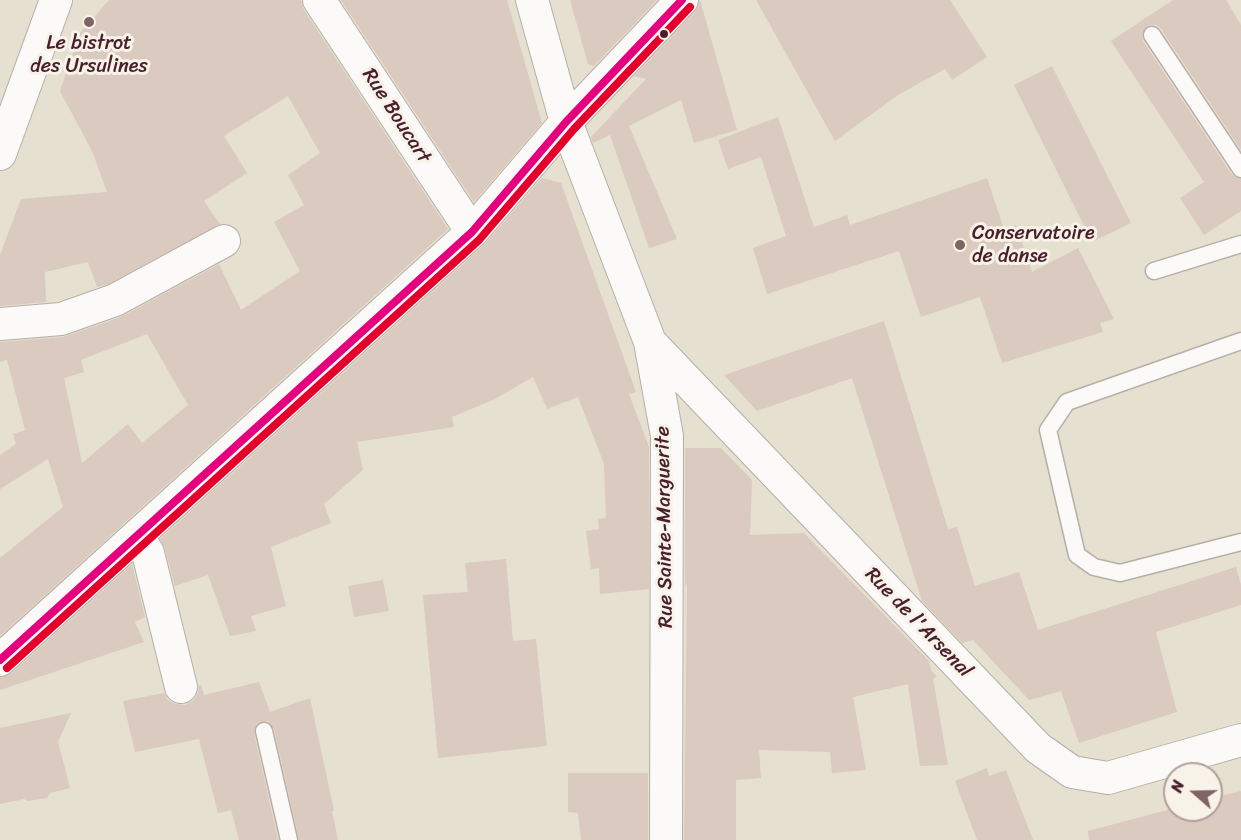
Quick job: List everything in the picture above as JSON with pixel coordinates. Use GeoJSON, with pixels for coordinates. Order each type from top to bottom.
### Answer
{"type":"FeatureCollection","features":[{"type":"Feature","properties":{"kind":"street"},"geometry":{"type":"LineString","coordinates":[[0,97],[24,28],[43,11],[45,0]]}},
{"type":"Feature","properties":{"kind":"street"},"geometry":{"type":"LineString","coordinates":[[0,154],[56,0]]}},
{"type":"Feature","properties":{"kind":"street","name":"Rue Boucart"},"geometry":{"type":"LineString","coordinates":[[319,0],[472,232]]}},
{"type":"Feature","properties":{"kind":"street","name":"Rue Sainte-Marguerite"},"geometry":{"type":"LineString","coordinates":[[532,0],[566,122],[650,342],[667,436],[666,840]]}},
{"type":"Feature","properties":{"kind":"street"},"geometry":{"type":"LineString","coordinates":[[0,660],[472,232],[566,122],[682,0]]}},
{"type":"Feature","properties":{"kind":"street"},"geometry":{"type":"LineString","coordinates":[[0,324],[62,319],[115,300],[224,241]]}},
{"type":"Feature","properties":{"kind":"street","name":"Rue de l'Arsenal"},"geometry":{"type":"LineString","coordinates":[[650,342],[1038,748],[1071,772],[1108,778],[1241,740]]}},
{"type":"Feature","properties":{"kind":"street"},"geometry":{"type":"LineString","coordinates":[[138,537],[148,553],[181,687]]}},
{"type":"Feature","properties":{"kind":"lane"},"geometry":{"type":"LineString","coordinates":[[1152,35],[1241,169]]}},
{"type":"Feature","properties":{"kind":"lane"},"geometry":{"type":"LineString","coordinates":[[1154,271],[1241,244]]}},
{"type":"Feature","properties":{"kind":"lane"},"geometry":{"type":"LineString","coordinates":[[1241,341],[1067,402],[1048,430],[1077,555],[1094,567],[1120,573],[1241,542]]}},
{"type":"Feature","properties":{"kind":"lane"},"geometry":{"type":"LineString","coordinates":[[264,731],[289,840]]}},
{"type":"Feature","properties":{"kind":"building"},"geometry":{"type":"Polygon","coordinates":[[[109,0],[301,0],[304,10],[448,229],[0,636],[0,558],[63,507],[48,459],[0,489],[0,455],[16,444],[13,434],[25,430],[7,360],[0,362],[0,342],[63,337],[121,317],[219,264],[241,310],[300,271],[274,222],[304,205],[288,175],[320,153],[288,96],[224,136],[247,173],[204,201],[220,224],[108,284],[97,287],[88,262],[45,272],[46,302],[0,306],[0,255],[21,199],[107,192],[92,151],[60,91],[80,33],[109,0]],[[147,334],[81,360],[84,372],[64,378],[82,463],[128,424],[142,443],[188,405],[147,334]]]}},
{"type":"Feature","properties":{"kind":"building"},"geometry":{"type":"Polygon","coordinates":[[[341,0],[507,0],[542,123],[474,202],[341,0]]]}},
{"type":"Feature","properties":{"kind":"building"},"geometry":{"type":"Polygon","coordinates":[[[570,0],[657,0],[594,66],[588,64],[570,0]]]}},
{"type":"Feature","properties":{"kind":"building"},"geometry":{"type":"Polygon","coordinates":[[[700,0],[737,130],[694,143],[681,100],[629,126],[677,239],[649,248],[610,135],[593,143],[591,137],[646,79],[634,76],[695,12],[700,0]]]}},
{"type":"Feature","properties":{"kind":"building"},"geometry":{"type":"Polygon","coordinates":[[[756,0],[950,0],[987,57],[952,80],[945,69],[898,95],[835,141],[756,0]]]}},
{"type":"Feature","properties":{"kind":"building"},"geometry":{"type":"Polygon","coordinates":[[[1173,0],[1226,0],[1241,25],[1241,150],[1161,29],[1156,25],[1151,25],[1143,30],[1142,35],[1143,41],[1232,175],[1241,179],[1241,211],[1204,235],[1180,198],[1204,182],[1111,41],[1173,0]]]}},
{"type":"Feature","properties":{"kind":"building"},"geometry":{"type":"Polygon","coordinates":[[[1052,66],[1131,223],[1092,242],[1014,85],[1052,66]]]}},
{"type":"Feature","properties":{"kind":"building"},"geometry":{"type":"Polygon","coordinates":[[[778,117],[814,227],[847,215],[850,225],[987,178],[1004,229],[1016,225],[1032,272],[1078,248],[1114,319],[1100,323],[1103,332],[1002,363],[980,297],[921,317],[899,251],[767,294],[753,248],[786,236],[761,157],[728,169],[718,140],[778,117]]]}},
{"type":"Feature","properties":{"kind":"building"},"geometry":{"type":"Polygon","coordinates":[[[542,178],[561,183],[636,392],[629,394],[649,447],[649,589],[600,594],[599,568],[591,569],[586,531],[599,529],[598,519],[606,518],[604,464],[578,397],[547,409],[533,377],[493,400],[452,417],[454,427],[357,442],[363,470],[324,504],[331,523],[271,547],[286,606],[251,616],[256,631],[230,636],[208,575],[175,586],[160,539],[484,245],[542,178]]]}},
{"type":"Feature","properties":{"kind":"building"},"geometry":{"type":"Polygon","coordinates":[[[884,321],[948,529],[957,527],[975,586],[1019,572],[1038,630],[1236,567],[1241,585],[1241,605],[1156,632],[1177,712],[1079,743],[1061,691],[1029,700],[973,640],[962,643],[922,601],[852,378],[757,411],[724,375],[884,321]]]}},
{"type":"Feature","properties":{"kind":"building"},"geometry":{"type":"Polygon","coordinates":[[[685,448],[721,448],[752,480],[750,535],[804,533],[929,661],[931,670],[937,677],[933,678],[948,765],[920,766],[908,684],[853,697],[866,770],[832,773],[830,752],[759,750],[761,778],[736,780],[736,840],[684,840],[687,584],[685,585],[685,448]]]}},
{"type":"Feature","properties":{"kind":"building"},"geometry":{"type":"Polygon","coordinates":[[[506,559],[513,641],[536,639],[547,746],[438,758],[423,595],[468,592],[465,563],[506,559]]]}},
{"type":"Feature","properties":{"kind":"building"},"geometry":{"type":"Polygon","coordinates":[[[132,564],[145,617],[135,622],[144,642],[0,690],[0,677],[12,673],[132,564]]]}},
{"type":"Feature","properties":{"kind":"building"},"geometry":{"type":"Polygon","coordinates":[[[383,580],[389,611],[354,617],[348,586],[383,580]]]}},
{"type":"Feature","properties":{"kind":"building"},"geometry":{"type":"Polygon","coordinates":[[[259,682],[270,712],[310,698],[338,840],[299,840],[274,729],[268,721],[257,723],[254,733],[278,840],[239,840],[231,810],[218,813],[199,739],[135,752],[123,701],[164,693],[168,700],[175,704],[185,705],[194,700],[199,685],[204,695],[259,682]]]}},
{"type":"Feature","properties":{"kind":"building"},"geometry":{"type":"Polygon","coordinates":[[[71,713],[58,742],[70,788],[50,793],[47,798],[28,801],[24,799],[0,804],[0,728],[71,713]]]}},
{"type":"Feature","properties":{"kind":"building"},"geometry":{"type":"Polygon","coordinates":[[[987,768],[989,776],[1006,770],[1033,840],[977,840],[955,781],[987,768]]]}},
{"type":"Feature","properties":{"kind":"building"},"geometry":{"type":"Polygon","coordinates":[[[568,773],[648,773],[648,840],[581,840],[578,813],[568,812],[568,773]]]}},
{"type":"Feature","properties":{"kind":"building"},"geometry":{"type":"Polygon","coordinates":[[[1241,791],[1241,840],[1089,840],[1088,831],[1163,811],[1163,822],[1223,822],[1223,795],[1241,791]]]}},
{"type":"Feature","properties":{"kind":"transit line"},"geometry":{"type":"LineString","coordinates":[[0,660],[472,232],[566,122],[682,0]]}},
{"type":"Feature","properties":{"kind":"transit line"},"geometry":{"type":"LineString","coordinates":[[7,668],[479,240],[574,129],[690,7]]}},
{"type":"Feature","properties":{"kind":"place","name":"Le bistrot des Ursulines"},"geometry":{"type":"Point","coordinates":[89,22]}},
{"type":"Feature","properties":{"kind":"place","name":"Conservatoire de danse"},"geometry":{"type":"Point","coordinates":[960,245]}}]}
